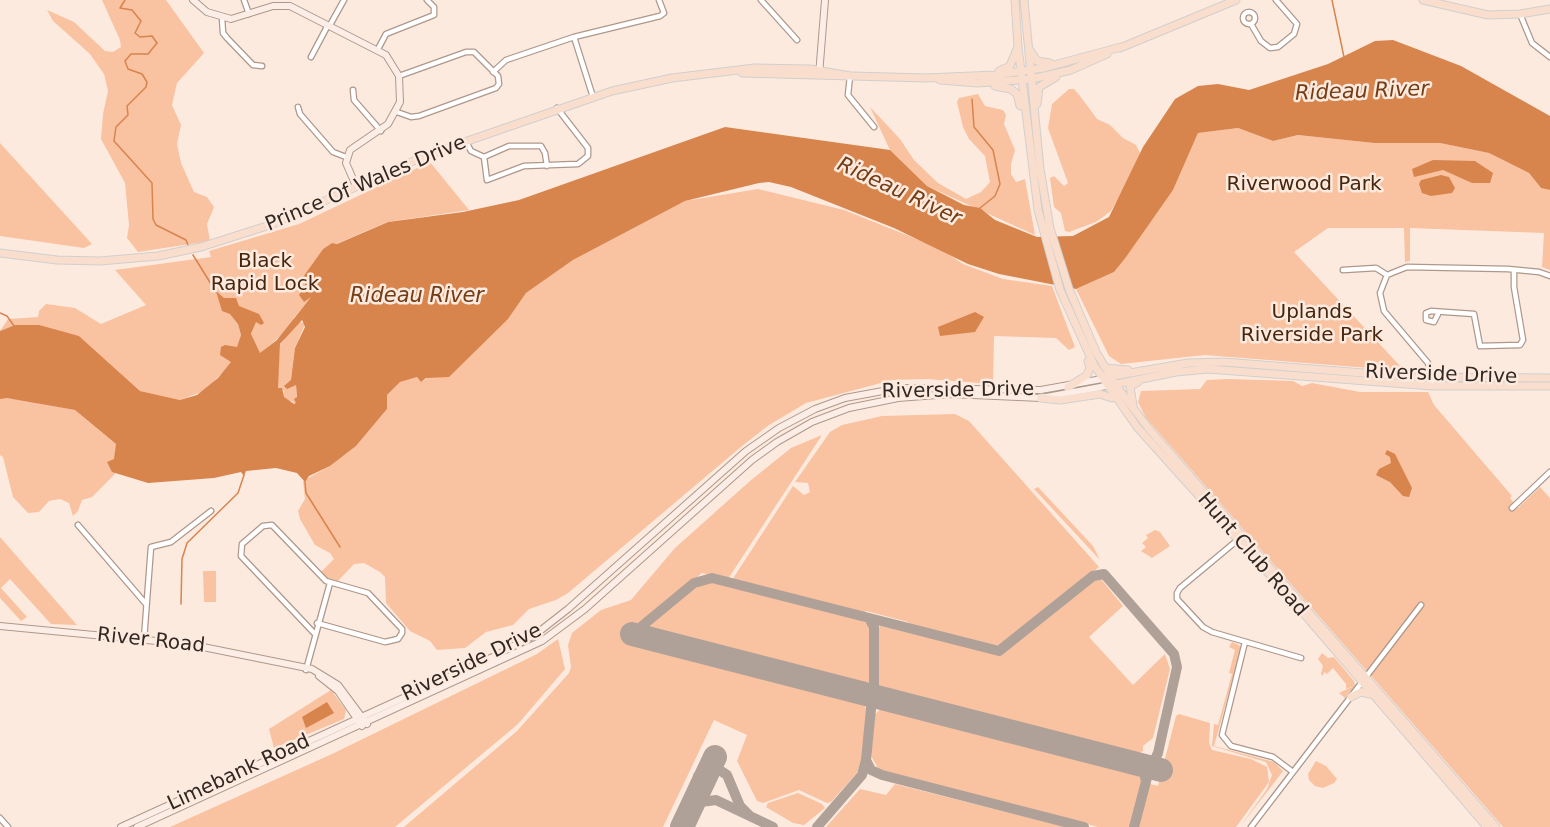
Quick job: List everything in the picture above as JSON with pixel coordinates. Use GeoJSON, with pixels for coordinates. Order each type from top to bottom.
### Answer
{"type":"FeatureCollection","features":[{"type":"Feature","properties":{"kind":"main road"},"geometry":{"type":"LineString","coordinates":[[193,0],[200,8],[222,18],[231,19],[281,2],[378,49],[391,62],[399,76],[401,93],[396,112],[381,131],[356,144],[346,157],[348,171],[356,186]]}},
{"type":"Feature","properties":{"kind":"main road"},"geometry":{"type":"LineString","coordinates":[[819,73],[825,0]]}},
{"type":"Feature","properties":{"kind":"main road"},"geometry":{"type":"LineString","coordinates":[[1016,0],[1018,46],[1028,139]]}},
{"type":"Feature","properties":{"kind":"main road"},"geometry":{"type":"LineString","coordinates":[[1024,0],[1040,169]]}},
{"type":"Feature","properties":{"kind":"main road","name":"Prince Of Wales Drive"},"geometry":{"type":"LineString","coordinates":[[0,253],[79,261],[158,256],[248,234],[466,141],[557,108],[651,81],[727,71],[926,78],[976,75],[1021,76],[1031,79],[1083,66],[1122,47],[1236,0]]}},
{"type":"Feature","properties":{"kind":"main road"},"geometry":{"type":"LineString","coordinates":[[1423,0],[1453,4],[1488,15],[1520,14],[1550,9]]}},
{"type":"Feature","properties":{"kind":"main road"},"geometry":{"type":"LineString","coordinates":[[1027,45],[1034,58],[1040,63],[1065,62]]}},
{"type":"Feature","properties":{"kind":"main road"},"geometry":{"type":"LineString","coordinates":[[967,83],[976,75],[1008,68],[1018,46]]}},
{"type":"Feature","properties":{"kind":"main road","name":"Prince Of Wales Drive"},"geometry":{"type":"LineString","coordinates":[[926,78],[978,83],[1021,76],[1030,70],[1122,47]]}},
{"type":"Feature","properties":{"kind":"main road"},"geometry":{"type":"LineString","coordinates":[[1040,169],[1037,96],[1039,87],[1047,81],[1083,66]]}},
{"type":"Feature","properties":{"kind":"main road"},"geometry":{"type":"LineString","coordinates":[[978,83],[1006,87],[1017,94],[1028,139]]}},
{"type":"Feature","properties":{"kind":"main road","name":"Hunt Club Road"},"geometry":{"type":"LineString","coordinates":[[1028,139],[1036,200],[1051,262],[1083,344],[1116,401],[1241,537],[1364,680],[1496,827]]}},
{"type":"Feature","properties":{"kind":"main road","name":"Hunt Club Road"},"geometry":{"type":"LineString","coordinates":[[1040,169],[1044,200],[1060,262],[1082,320],[1115,384],[1186,476]]}},
{"type":"Feature","properties":{"kind":"main road"},"geometry":{"type":"LineString","coordinates":[[1068,387],[1083,379],[1090,371],[1083,344]]}},
{"type":"Feature","properties":{"kind":"main road","name":"Riverside Drive"},"geometry":{"type":"LineString","coordinates":[[360,717],[536,634],[568,609],[746,451],[802,415],[845,398],[892,388],[1068,387],[1143,369],[1188,363],[1224,362],[1433,382],[1550,378]]}},
{"type":"Feature","properties":{"kind":"main road"},"geometry":{"type":"LineString","coordinates":[[1106,368],[1143,369]]}},
{"type":"Feature","properties":{"kind":"main road","name":"Riverside Drive"},"geometry":{"type":"LineString","coordinates":[[364,725],[516,655],[553,634],[585,609],[752,460],[777,442],[812,422],[859,405],[898,398],[945,394],[1041,398],[1208,369],[1433,382],[1550,386]]}},
{"type":"Feature","properties":{"kind":"main road"},"geometry":{"type":"LineString","coordinates":[[1134,410],[1130,387],[1148,378]]}},
{"type":"Feature","properties":{"kind":"main road"},"geometry":{"type":"LineString","coordinates":[[1015,389],[1015,398]]}},
{"type":"Feature","properties":{"kind":"main road"},"geometry":{"type":"LineString","coordinates":[[1041,398],[1060,400],[1100,394],[1116,401]]}},
{"type":"Feature","properties":{"kind":"main road","name":"River Road"},"geometry":{"type":"LineString","coordinates":[[0,626],[222,648],[304,668],[333,680],[364,725]]}},
{"type":"Feature","properties":{"kind":"main road","name":"Hunt Club Road"},"geometry":{"type":"LineString","coordinates":[[1364,680],[1372,695],[1487,827]]}},
{"type":"Feature","properties":{"kind":"main road"},"geometry":{"type":"LineString","coordinates":[[1351,697],[1363,692],[1372,695]]}},
{"type":"Feature","properties":{"kind":"main road","name":"Limebank Road"},"geometry":{"type":"LineString","coordinates":[[121,827],[360,717]]}},
{"type":"Feature","properties":{"kind":"main road","name":"Limebank Road"},"geometry":{"type":"LineString","coordinates":[[137,827],[364,725]]}},
{"type":"Feature","properties":{"kind":"street"},"geometry":{"type":"LineString","coordinates":[[244,0],[249,14]]}},
{"type":"Feature","properties":{"kind":"street"},"geometry":{"type":"LineString","coordinates":[[311,57],[344,0]]}},
{"type":"Feature","properties":{"kind":"street"},"geometry":{"type":"LineString","coordinates":[[378,49],[386,34],[434,15],[434,7],[427,0]]}},
{"type":"Feature","properties":{"kind":"street"},"geometry":{"type":"LineString","coordinates":[[493,72],[506,60],[574,37],[660,16],[664,13],[659,0]]}},
{"type":"Feature","properties":{"kind":"street"},"geometry":{"type":"LineString","coordinates":[[761,0],[796,40]]}},
{"type":"Feature","properties":{"kind":"street"},"geometry":{"type":"LineString","coordinates":[[1251,24],[1264,45],[1270,48],[1278,47],[1294,34],[1297,24],[1276,0]]}},
{"type":"Feature","properties":{"kind":"street"},"geometry":{"type":"LineString","coordinates":[[1520,14],[1532,43],[1550,57]]}},
{"type":"Feature","properties":{"kind":"street"},"geometry":{"type":"LineString","coordinates":[[222,18],[223,33],[227,38],[253,65],[262,66]]}},
{"type":"Feature","properties":{"kind":"street"},"geometry":{"type":"LineString","coordinates":[[574,37],[593,97]]}},
{"type":"Feature","properties":{"kind":"street"},"geometry":{"type":"LineString","coordinates":[[396,112],[411,117],[419,116],[496,88],[499,84],[498,76],[474,52],[466,52],[399,76]]}},
{"type":"Feature","properties":{"kind":"street"},"geometry":{"type":"LineString","coordinates":[[850,76],[848,95],[874,127]]}},
{"type":"Feature","properties":{"kind":"street"},"geometry":{"type":"LineString","coordinates":[[353,90],[354,100],[381,131]]}},
{"type":"Feature","properties":{"kind":"street"},"geometry":{"type":"LineString","coordinates":[[298,107],[300,114],[333,152],[346,157]]}},
{"type":"Feature","properties":{"kind":"street"},"geometry":{"type":"LineString","coordinates":[[484,158],[487,180],[524,166],[547,166],[560,163],[576,165],[590,153],[586,144],[557,108]]}},
{"type":"Feature","properties":{"kind":"street"},"geometry":{"type":"LineString","coordinates":[[466,141],[471,151],[484,158]]}},
{"type":"Feature","properties":{"kind":"street"},"geometry":{"type":"LineString","coordinates":[[484,158],[508,146],[540,146],[546,153],[547,166]]}},
{"type":"Feature","properties":{"kind":"street"},"geometry":{"type":"LineString","coordinates":[[1433,382],[1428,363],[1384,311],[1380,293],[1387,275],[1407,267],[1514,270],[1539,272],[1550,276]]}},
{"type":"Feature","properties":{"kind":"street"},"geometry":{"type":"LineString","coordinates":[[1343,270],[1376,268],[1387,275]]}},
{"type":"Feature","properties":{"kind":"street"},"geometry":{"type":"LineString","coordinates":[[1438,314],[1474,314],[1480,346],[1520,345],[1523,340],[1514,287],[1514,270]]}},
{"type":"Feature","properties":{"kind":"street"},"geometry":{"type":"LineString","coordinates":[[1512,508],[1550,472]]}},
{"type":"Feature","properties":{"kind":"street"},"geometry":{"type":"LineString","coordinates":[[144,639],[151,547],[171,542],[212,511]]}},
{"type":"Feature","properties":{"kind":"street"},"geometry":{"type":"LineString","coordinates":[[314,633],[244,560],[240,548],[261,527],[269,524],[322,578],[330,583],[368,593],[402,629],[401,637],[385,642],[317,622]]}},
{"type":"Feature","properties":{"kind":"street"},"geometry":{"type":"LineString","coordinates":[[78,525],[147,604]]}},
{"type":"Feature","properties":{"kind":"street"},"geometry":{"type":"LineString","coordinates":[[1241,537],[1180,588],[1176,596],[1206,629],[1301,658]]}},
{"type":"Feature","properties":{"kind":"street"},"geometry":{"type":"LineString","coordinates":[[304,668],[330,583]]}},
{"type":"Feature","properties":{"kind":"street"},"geometry":{"type":"LineString","coordinates":[[1251,827],[1420,605]]}},
{"type":"Feature","properties":{"kind":"street"},"geometry":{"type":"LineString","coordinates":[[1245,642],[1222,735],[1231,746],[1273,757],[1293,772]]}},
{"type":"Feature","properties":{"kind":"street"},"geometry":{"type":"LineString","coordinates":[[0,818],[8,827]]}},
{"type":"Feature","properties":{"kind":"green space"},"geometry":{"type":"Polygon","coordinates":[[[102,0],[166,0],[204,53],[177,83],[172,105],[181,125],[177,144],[181,163],[194,192],[207,197],[214,207],[207,224],[210,241],[138,252],[127,238],[129,225],[125,183],[101,139],[108,91],[104,74],[90,54],[53,21],[47,10],[74,22],[105,51],[113,52],[121,47],[120,40],[102,0]]]}},
{"type":"Feature","properties":{"kind":"green space"},"geometry":{"type":"Polygon","coordinates":[[[1069,89],[1074,89],[1097,119],[1110,125],[1123,138],[1136,145],[1140,153],[1131,176],[1111,211],[1096,222],[1069,232],[1065,231],[1061,213],[1054,207],[1050,178],[1054,176],[1064,186],[1068,183],[1048,128],[1052,104],[1069,89]]]}},
{"type":"Feature","properties":{"kind":"green space"},"geometry":{"type":"Polygon","coordinates":[[[978,94],[985,106],[1003,110],[1006,115],[1004,124],[1015,150],[1011,174],[1016,182],[1025,179],[1035,235],[927,186],[890,150],[870,107],[900,139],[914,160],[938,183],[966,199],[981,192],[990,182],[985,156],[969,139],[963,127],[957,102],[959,98],[978,94]]]}},
{"type":"Feature","properties":{"kind":"green space"},"geometry":{"type":"Polygon","coordinates":[[[1238,128],[1273,141],[1298,135],[1374,143],[1440,143],[1489,153],[1529,173],[1541,188],[1550,190],[1550,270],[1542,267],[1544,233],[1410,228],[1410,261],[1405,262],[1404,228],[1328,228],[1294,252],[1407,371],[1205,355],[1121,364],[1109,356],[1076,289],[1114,272],[1173,190],[1198,133],[1238,128]]]}},
{"type":"Feature","properties":{"kind":"green space"},"geometry":{"type":"Polygon","coordinates":[[[0,143],[92,244],[84,248],[0,236],[0,143]]]}},
{"type":"Feature","properties":{"kind":"green space","name":"Black Rapid Lock"},"geometry":{"type":"Polygon","coordinates":[[[430,162],[469,210],[387,222],[336,244],[332,243],[323,249],[303,277],[305,285],[299,291],[303,301],[311,297],[293,319],[305,324],[295,348],[291,380],[296,385],[297,403],[288,402],[283,396],[284,391],[277,387],[280,345],[284,340],[279,337],[260,354],[251,335],[256,321],[255,313],[238,324],[241,335],[234,361],[204,391],[180,400],[140,391],[79,336],[15,325],[0,331],[8,319],[38,317],[39,311],[46,304],[75,308],[101,324],[146,305],[115,270],[211,257],[209,251],[299,224],[430,162]]]}},
{"type":"Feature","properties":{"kind":"green space"},"geometry":{"type":"Polygon","coordinates":[[[758,189],[844,210],[939,248],[963,264],[1003,279],[1052,286],[1075,347],[1069,350],[1056,338],[994,336],[993,384],[927,379],[892,380],[806,403],[769,425],[742,446],[568,593],[556,600],[529,609],[513,625],[486,632],[465,648],[437,650],[430,641],[410,631],[386,603],[385,577],[364,563],[354,564],[337,582],[326,579],[320,573],[334,559],[330,553],[315,545],[300,519],[298,511],[305,499],[303,481],[330,466],[356,446],[387,409],[387,395],[400,382],[417,377],[423,381],[508,319],[526,293],[573,260],[685,201],[758,189]]]}},
{"type":"Feature","properties":{"kind":"green space"},"geometry":{"type":"Polygon","coordinates":[[[1207,380],[1293,381],[1302,386],[1312,383],[1360,392],[1428,392],[1434,405],[1512,496],[1510,498],[1518,508],[1540,487],[1550,498],[1550,827],[1503,827],[1146,418],[1138,402],[1141,391],[1200,389],[1207,380]]]}},
{"type":"Feature","properties":{"kind":"green space"},"geometry":{"type":"Polygon","coordinates":[[[0,396],[75,410],[116,444],[115,474],[92,497],[82,500],[78,511],[73,516],[69,503],[60,499],[49,501],[39,512],[28,513],[13,497],[3,457],[0,455],[0,396]]]}},
{"type":"Feature","properties":{"kind":"green space"},"geometry":{"type":"Polygon","coordinates":[[[955,414],[969,421],[1099,567],[1005,646],[997,648],[910,626],[908,622],[874,613],[866,611],[862,614],[732,580],[793,486],[804,495],[810,492],[808,483],[795,482],[830,432],[842,425],[882,416],[955,414]]]}},
{"type":"Feature","properties":{"kind":"green space"},"geometry":{"type":"Polygon","coordinates":[[[822,435],[728,579],[702,573],[634,629],[631,641],[862,700],[868,713],[863,758],[857,773],[831,802],[827,803],[799,790],[763,803],[757,801],[737,761],[747,735],[714,720],[663,827],[404,827],[517,731],[569,673],[571,667],[568,645],[572,633],[601,610],[631,600],[675,548],[750,481],[791,448],[822,435]]]}},
{"type":"Feature","properties":{"kind":"green space"},"geometry":{"type":"Polygon","coordinates":[[[1038,487],[1093,546],[1100,560],[1034,489],[1038,487]]]}},
{"type":"Feature","properties":{"kind":"green space"},"geometry":{"type":"Polygon","coordinates":[[[1155,530],[1160,532],[1170,546],[1152,558],[1141,551],[1146,547],[1142,543],[1148,538],[1146,535],[1155,530]]]}},
{"type":"Feature","properties":{"kind":"green space"},"geometry":{"type":"Polygon","coordinates":[[[0,537],[77,625],[51,624],[10,579],[1,588],[27,617],[21,621],[0,598],[0,537]]]}},
{"type":"Feature","properties":{"kind":"green space"},"geometry":{"type":"Polygon","coordinates":[[[203,571],[216,571],[216,602],[204,602],[203,571]]]}},
{"type":"Feature","properties":{"kind":"green space"},"geometry":{"type":"Polygon","coordinates":[[[1095,578],[1100,578],[1123,606],[1089,637],[1133,685],[1165,654],[1170,669],[1153,738],[1143,746],[1143,751],[1134,756],[879,690],[876,683],[877,629],[880,626],[1001,655],[1095,578]]]}},
{"type":"Feature","properties":{"kind":"green space"},"geometry":{"type":"Polygon","coordinates":[[[712,582],[857,618],[868,624],[870,628],[867,688],[647,632],[647,625],[695,586],[712,582]]]}},
{"type":"Feature","properties":{"kind":"green space"},"geometry":{"type":"Polygon","coordinates":[[[558,639],[565,669],[518,724],[395,827],[170,827],[332,754],[537,654],[558,639]]]}},
{"type":"Feature","properties":{"kind":"green space"},"geometry":{"type":"Polygon","coordinates":[[[1232,642],[1239,645],[1241,649],[1214,746],[1274,762],[1283,771],[1240,827],[1267,789],[1272,775],[1266,762],[1212,746],[1214,724],[1218,725],[1232,674],[1229,673],[1235,650],[1229,647],[1232,642]]]}},
{"type":"Feature","properties":{"kind":"green space"},"geometry":{"type":"Polygon","coordinates":[[[1322,653],[1328,658],[1334,657],[1354,681],[1355,686],[1347,698],[1351,689],[1345,698],[1339,693],[1354,686],[1346,689],[1346,684],[1333,668],[1327,674],[1324,672],[1323,676],[1321,674],[1323,666],[1318,659],[1322,653]]]}},
{"type":"Feature","properties":{"kind":"green space"},"geometry":{"type":"Polygon","coordinates":[[[331,690],[346,710],[344,719],[274,748],[269,729],[331,690]]]}},
{"type":"Feature","properties":{"kind":"green space"},"geometry":{"type":"Polygon","coordinates":[[[885,706],[1136,770],[1142,780],[1130,827],[1098,827],[879,770],[871,756],[875,714],[885,706]]]}},
{"type":"Feature","properties":{"kind":"green space"},"geometry":{"type":"Polygon","coordinates":[[[1179,714],[1210,723],[1209,743],[1212,750],[1251,759],[1267,767],[1269,782],[1236,827],[1138,827],[1150,784],[1158,786],[1176,716],[1179,714]]]}},
{"type":"Feature","properties":{"kind":"green space"},"geometry":{"type":"Polygon","coordinates":[[[1316,761],[1326,766],[1337,779],[1334,783],[1323,788],[1315,786],[1309,780],[1308,774],[1316,761]]]}},
{"type":"Feature","properties":{"kind":"green space"},"geometry":{"type":"Polygon","coordinates":[[[895,784],[1066,827],[826,827],[860,789],[886,795],[895,784]]]}},
{"type":"Feature","properties":{"kind":"green space"},"geometry":{"type":"Polygon","coordinates":[[[798,793],[822,804],[825,808],[804,825],[793,823],[766,807],[768,803],[798,793]]]}},
{"type":"Feature","properties":{"kind":"water","name":"Rideau River"},"geometry":{"type":"Polygon","coordinates":[[[1393,40],[1461,66],[1550,116],[1550,190],[1541,188],[1529,173],[1489,153],[1440,143],[1374,143],[1298,135],[1273,141],[1238,128],[1198,133],[1173,190],[1126,257],[1114,272],[1076,289],[999,274],[968,264],[894,228],[791,187],[769,182],[759,183],[685,201],[573,260],[526,293],[508,319],[449,377],[426,378],[421,382],[417,377],[400,382],[387,395],[387,409],[356,446],[330,466],[309,476],[305,482],[297,473],[276,468],[246,471],[244,476],[241,472],[214,478],[148,483],[112,472],[107,462],[114,459],[116,444],[75,410],[7,398],[0,399],[0,331],[15,325],[39,325],[79,336],[140,391],[180,400],[197,395],[218,378],[231,362],[220,355],[221,347],[225,345],[237,347],[241,335],[238,324],[230,314],[222,311],[216,291],[224,298],[236,298],[239,306],[259,314],[264,323],[261,325],[256,322],[251,334],[260,353],[277,340],[311,297],[304,302],[299,295],[305,285],[303,277],[323,249],[332,243],[337,244],[388,222],[463,212],[519,200],[725,127],[890,150],[927,186],[964,205],[980,208],[995,220],[1037,237],[1073,236],[1109,217],[1143,147],[1175,99],[1198,86],[1218,84],[1249,90],[1328,64],[1375,41],[1393,40]],[[302,320],[280,344],[278,388],[282,388],[284,397],[294,404],[296,403],[294,399],[297,397],[296,385],[287,389],[284,386],[291,380],[295,348],[305,327],[302,320]]]}},
{"type":"Feature","properties":{"kind":"water"},"geometry":{"type":"Polygon","coordinates":[[[1433,160],[1475,161],[1493,173],[1490,183],[1472,183],[1443,170],[1414,177],[1412,169],[1433,160]]]}},
{"type":"Feature","properties":{"kind":"water"},"geometry":{"type":"Polygon","coordinates":[[[1441,175],[1449,177],[1455,188],[1452,193],[1431,196],[1422,193],[1419,184],[1421,180],[1441,175]]]}},
{"type":"Feature","properties":{"kind":"water"},"geometry":{"type":"Polygon","coordinates":[[[975,312],[984,317],[975,332],[940,336],[938,327],[975,312]]]}},
{"type":"Feature","properties":{"kind":"water"},"geometry":{"type":"Polygon","coordinates":[[[1387,450],[1395,454],[1412,488],[1409,497],[1403,496],[1390,482],[1376,475],[1379,469],[1391,463],[1390,457],[1385,454],[1387,450]]]}},
{"type":"Feature","properties":{"kind":"water"},"geometry":{"type":"Polygon","coordinates":[[[327,702],[334,713],[306,728],[302,717],[327,702]]]}},
{"type":"Feature","properties":{"kind":"waterway"},"geometry":{"type":"LineString","coordinates":[[125,0],[120,8],[132,10],[141,21],[135,33],[140,37],[152,36],[157,43],[148,54],[131,54],[125,61],[128,69],[142,74],[147,82],[146,87],[127,106],[128,115],[116,127],[114,141],[152,183],[153,219],[156,225],[186,240],[188,245]]}},
{"type":"Feature","properties":{"kind":"waterway"},"geometry":{"type":"LineString","coordinates":[[1332,0],[1344,57]]}},
{"type":"Feature","properties":{"kind":"waterway"},"geometry":{"type":"LineString","coordinates":[[972,99],[974,127],[993,150],[1000,184],[995,196],[980,208]]}},
{"type":"Feature","properties":{"kind":"waterway"},"geometry":{"type":"LineString","coordinates":[[193,255],[216,292]]}},
{"type":"Feature","properties":{"kind":"waterway"},"geometry":{"type":"LineString","coordinates":[[0,313],[7,316],[14,326]]}},
{"type":"Feature","properties":{"kind":"waterway"},"geometry":{"type":"LineString","coordinates":[[181,604],[182,559],[187,543],[238,493],[244,475]]}},
{"type":"Feature","properties":{"kind":"waterway"},"geometry":{"type":"LineString","coordinates":[[305,482],[306,493],[340,547]]}},
{"type":"Feature","properties":{"kind":"taxiway"},"geometry":{"type":"LineString","coordinates":[[671,643],[644,635],[642,626],[694,583],[712,578],[999,651],[1093,576],[1104,574],[1174,654],[1177,667],[1158,753],[1148,774],[1134,827]]}},
{"type":"Feature","properties":{"kind":"taxiway"},"geometry":{"type":"LineString","coordinates":[[870,620],[874,627],[874,692],[879,696],[914,705]]}},
{"type":"Feature","properties":{"kind":"taxiway"},"geometry":{"type":"LineString","coordinates":[[817,827],[862,775],[866,760],[871,709],[871,702],[865,696],[826,685]]}},
{"type":"Feature","properties":{"kind":"taxiway"},"geometry":{"type":"LineString","coordinates":[[1100,755],[1138,766],[1144,772],[1146,782]]}},
{"type":"Feature","properties":{"kind":"taxiway"},"geometry":{"type":"LineString","coordinates":[[866,760],[871,770],[882,775],[1084,827]]}},
{"type":"Feature","properties":{"kind":"taxiway"},"geometry":{"type":"LineString","coordinates":[[682,827],[696,797],[698,776],[711,768],[718,769],[727,775],[740,806],[749,815]]}},
{"type":"Feature","properties":{"kind":"taxiway"},"geometry":{"type":"LineString","coordinates":[[692,811],[701,802],[716,800],[773,827]]}},
{"type":"Feature","properties":{"kind":"runway"},"geometry":{"type":"LineString","coordinates":[[632,634],[1161,770]]}},
{"type":"Feature","properties":{"kind":"runway"},"geometry":{"type":"LineString","coordinates":[[682,827],[715,757]]}},
{"type":"Feature","properties":{"kind":"park label","name":"Riverwood Park"},"geometry":{"type":"Point","coordinates":[1304,185]}},
{"type":"Feature","properties":{"kind":"park label","name":"Uplands Riverside Park"},"geometry":{"type":"Point","coordinates":[1312,324]}}]}
